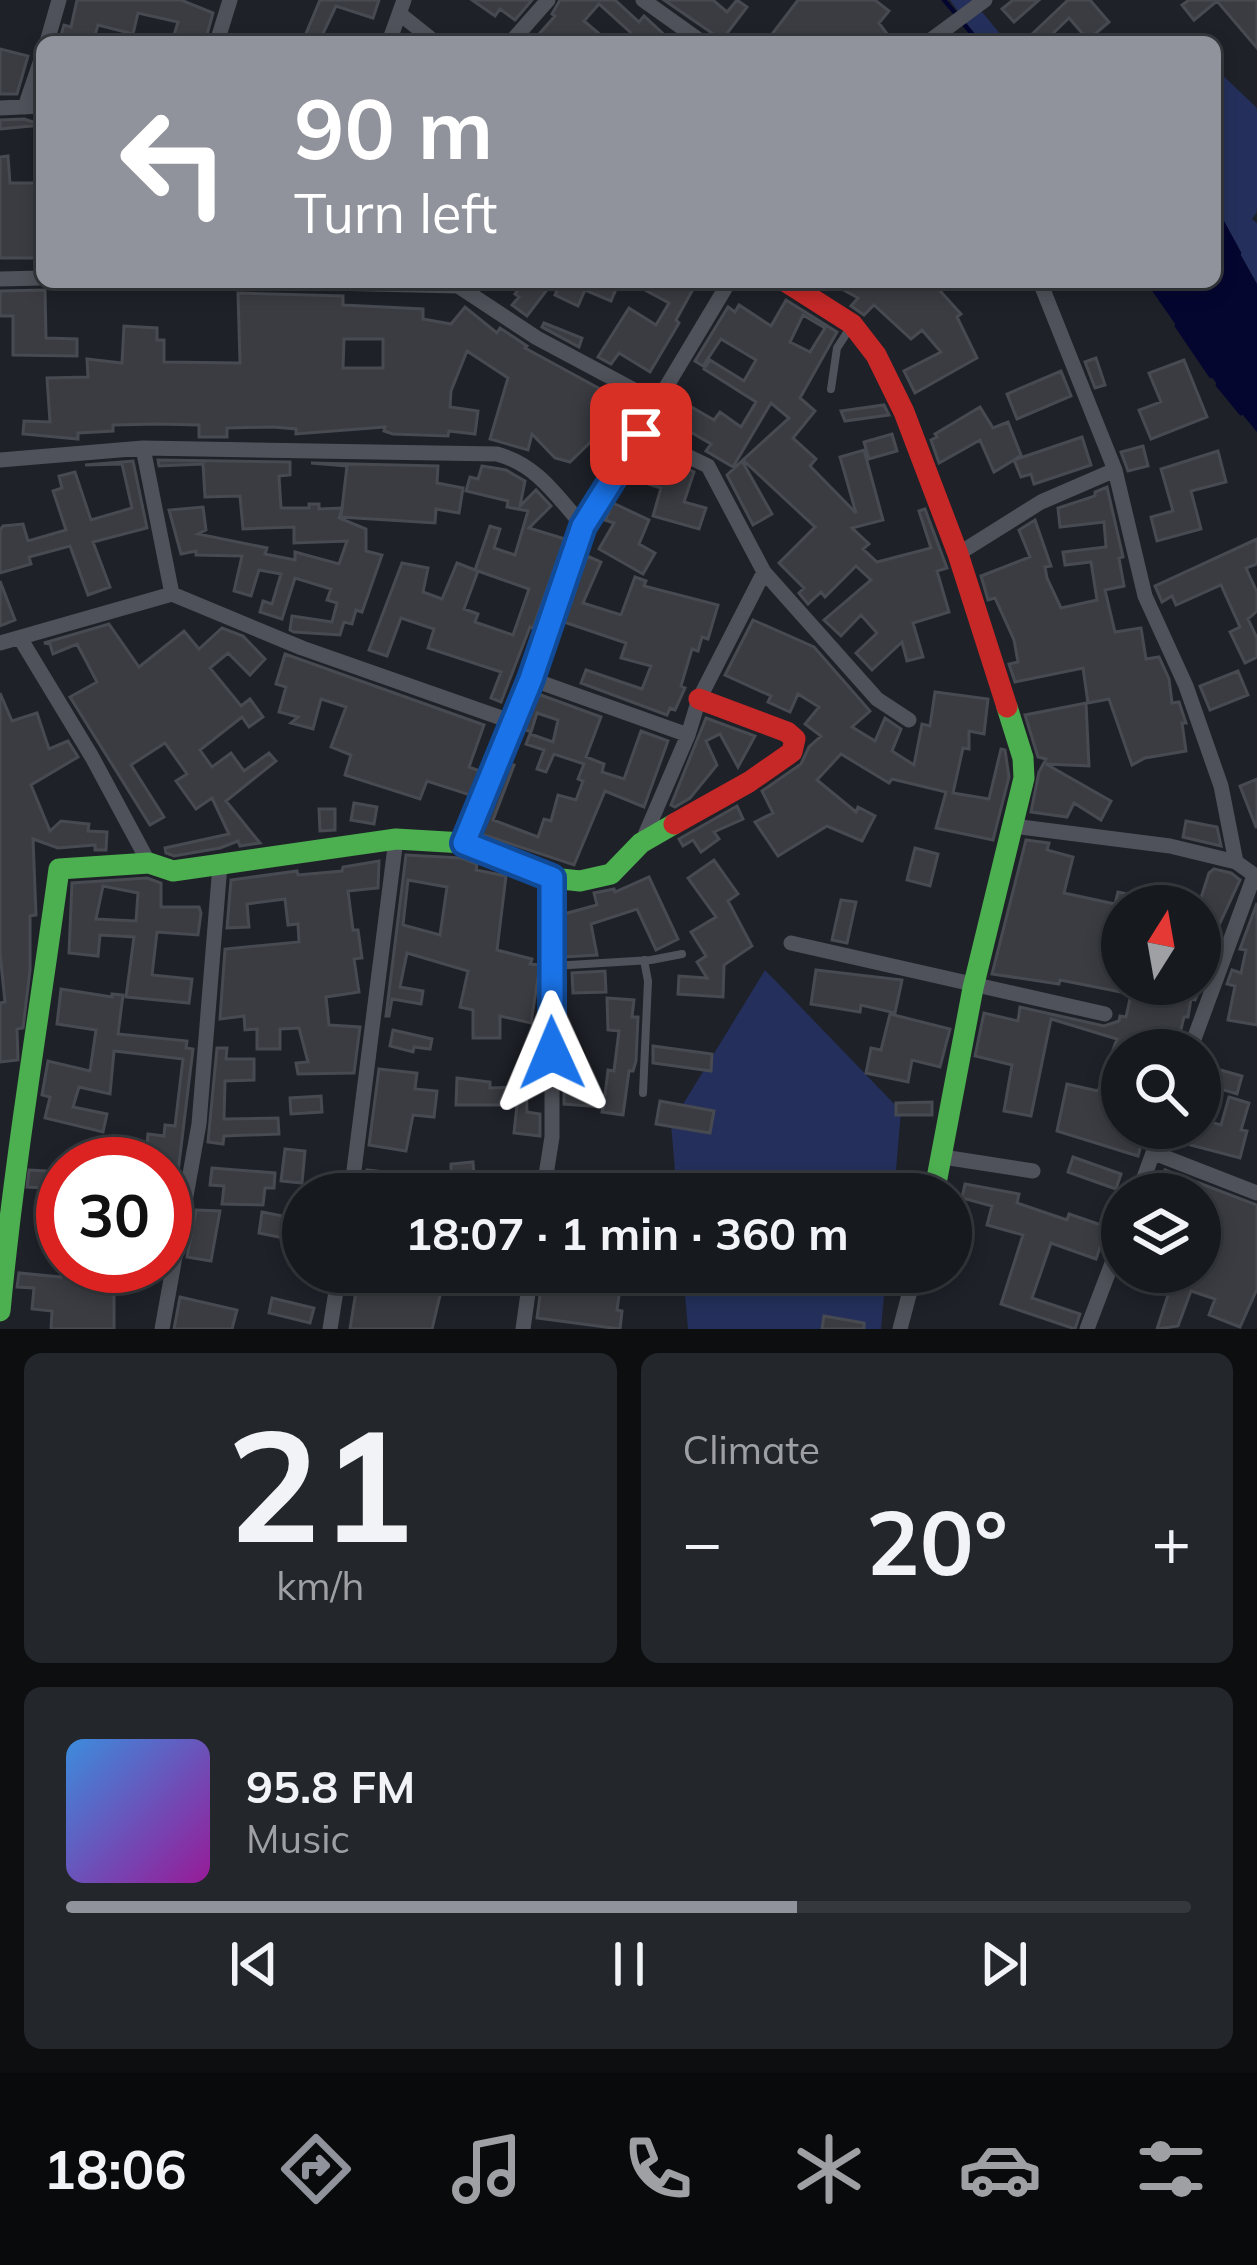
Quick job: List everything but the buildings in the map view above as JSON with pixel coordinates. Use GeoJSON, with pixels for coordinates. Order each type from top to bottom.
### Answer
{"type":"FeatureCollection","features":[{"type":"Feature","properties":{"kind":"street"},"geometry":{"type":"LineString","coordinates":[[48,36],[59,0]]}},
{"type":"Feature","properties":{"kind":"street"},"geometry":{"type":"LineString","coordinates":[[219,36],[230,0]]}},
{"type":"Feature","properties":{"kind":"street"},"geometry":{"type":"LineString","coordinates":[[516,36],[548,0]]}},
{"type":"Feature","properties":{"kind":"street"},"geometry":{"type":"LineString","coordinates":[[643,0],[694,36]]}},
{"type":"Feature","properties":{"kind":"street"},"geometry":{"type":"LineString","coordinates":[[940,36],[980,4]]}},
{"type":"Feature","properties":{"kind":"street"},"geometry":{"type":"LineString","coordinates":[[391,36],[402,7],[429,36]]}},
{"type":"Feature","properties":{"kind":"street"},"geometry":{"type":"LineString","coordinates":[[0,108],[33,106]]}},
{"type":"Feature","properties":{"kind":"street"},"geometry":{"type":"LineString","coordinates":[[0,279],[36,278]]}},
{"type":"Feature","properties":{"kind":"street"},"geometry":{"type":"LineString","coordinates":[[460,288],[537,338],[655,401]]}},
{"type":"Feature","properties":{"kind":"street"},"geometry":{"type":"LineString","coordinates":[[464,843],[531,679],[583,526],[725,288]]}},
{"type":"Feature","properties":{"kind":"street"},"geometry":{"type":"LineString","coordinates":[[796,288],[853,324],[876,355],[904,412],[958,554],[1023,758],[1024,778],[973,988],[939,1173]]}},
{"type":"Feature","properties":{"kind":"street"},"geometry":{"type":"LineString","coordinates":[[1042,288],[1115,470],[1144,596],[1186,686],[1221,785],[1236,862]]}},
{"type":"Feature","properties":{"kind":"street"},"geometry":{"type":"LineString","coordinates":[[641,434],[708,466],[764,572],[877,699],[909,720]]}},
{"type":"Feature","properties":{"kind":"street"},"geometry":{"type":"LineString","coordinates":[[0,460],[143,448],[497,454],[521,460],[537,472],[583,526]]}},
{"type":"Feature","properties":{"kind":"street"},"geometry":{"type":"LineString","coordinates":[[143,448],[172,594]]}},
{"type":"Feature","properties":{"kind":"street"},"geometry":{"type":"LineString","coordinates":[[958,554],[1041,502],[1115,470]]}},
{"type":"Feature","properties":{"kind":"street"},"geometry":{"type":"LineString","coordinates":[[641,843],[699,699],[764,572]]}},
{"type":"Feature","properties":{"kind":"street"},"geometry":{"type":"LineString","coordinates":[[0,643],[172,594],[302,648],[513,722]]}},
{"type":"Feature","properties":{"kind":"street"},"geometry":{"type":"LineString","coordinates":[[20,638],[149,863]]}},
{"type":"Feature","properties":{"kind":"street"},"geometry":{"type":"LineString","coordinates":[[531,679],[688,735]]}},
{"type":"Feature","properties":{"kind":"street"},"geometry":{"type":"LineString","coordinates":[[0,1311],[15,1157],[59,869],[149,863],[173,871],[396,838],[464,843],[552,878],[580,881],[610,874],[641,843],[792,752],[795,739],[787,731],[699,699]]}},
{"type":"Feature","properties":{"kind":"street"},"geometry":{"type":"LineString","coordinates":[[1012,826],[1170,846],[1236,862],[1256,877],[1198,1029]]}},
{"type":"Feature","properties":{"kind":"street"},"geometry":{"type":"LineString","coordinates":[[354,1173],[396,838]]}},
{"type":"Feature","properties":{"kind":"street"},"geometry":{"type":"LineString","coordinates":[[163,1329],[199,1124],[220,865]]}},
{"type":"Feature","properties":{"kind":"street"},"geometry":{"type":"LineString","coordinates":[[546,1173],[552,1138],[552,878]]}},
{"type":"Feature","properties":{"kind":"street"},"geometry":{"type":"LineString","coordinates":[[790,944],[1105,1014]]}},
{"type":"Feature","properties":{"kind":"street"},"geometry":{"type":"LineString","coordinates":[[1146,1173],[1155,1149]]}},
{"type":"Feature","properties":{"kind":"street"},"geometry":{"type":"LineString","coordinates":[[1154,1153],[1257,1193]]}},
{"type":"Feature","properties":{"kind":"street"},"geometry":{"type":"LineString","coordinates":[[943,1157],[1033,1171]]}},
{"type":"Feature","properties":{"kind":"street"},"geometry":{"type":"LineString","coordinates":[[1087,1329],[1101,1292]]}},
{"type":"Feature","properties":{"kind":"street"},"geometry":{"type":"LineString","coordinates":[[330,1329],[336,1293]]}},
{"type":"Feature","properties":{"kind":"street"},"geometry":{"type":"LineString","coordinates":[[523,1329],[528,1293]]}},
{"type":"Feature","properties":{"kind":"street"},"geometry":{"type":"LineString","coordinates":[[900,1329],[909,1293]]}},
{"type":"Feature","properties":{"kind":"lane"},"geometry":{"type":"LineString","coordinates":[[831,389],[837,347],[853,324]]}},
{"type":"Feature","properties":{"kind":"lane"},"geometry":{"type":"LineString","coordinates":[[551,966],[682,954]]}},
{"type":"Feature","properties":{"kind":"lane"},"geometry":{"type":"LineString","coordinates":[[643,1093],[648,981],[644,960]]}},
{"type":"Feature","properties":{"kind":"shaded area"},"geometry":{"type":"Polygon","coordinates":[[[950,0],[972,0],[1002,36],[976,36],[950,0]]]}},
{"type":"Feature","properties":{"kind":"shaded area"},"geometry":{"type":"Polygon","coordinates":[[[1221,74],[1257,108],[1257,212],[1252,219],[1257,223],[1257,284],[1221,220],[1221,74]]]}},
{"type":"Feature","properties":{"kind":"shaded area"},"geometry":{"type":"Polygon","coordinates":[[[1221,220],[1257,284],[1257,432],[1216,383],[1150,288],[1221,288],[1221,220]]]}},
{"type":"Feature","properties":{"kind":"shaded area"},"geometry":{"type":"Polygon","coordinates":[[[765,970],[901,1111],[896,1173],[675,1173],[671,1124],[765,970]]]}},
{"type":"Feature","properties":{"kind":"shaded area"},"geometry":{"type":"Polygon","coordinates":[[[685,1293],[884,1293],[881,1329],[688,1329],[685,1293]]]}},
{"type":"Feature","properties":{"kind":"waterway"},"geometry":{"type":"LineString","coordinates":[[944,0],[956,14]]}},
{"type":"Feature","properties":{"kind":"waterway"},"geometry":{"type":"LineString","coordinates":[[963,23],[974,36]]}},
{"type":"Feature","properties":{"kind":"waterway"},"geometry":{"type":"LineString","coordinates":[[1221,220],[1239,253]]}},
{"type":"Feature","properties":{"kind":"waterway"},"geometry":{"type":"LineString","coordinates":[[1177,326],[1211,376]]}},
{"type":"Feature","properties":{"kind":"waterway"},"geometry":{"type":"LineString","coordinates":[[1218,385],[1241,413]]}},
{"type":"Feature","properties":{"kind":"traffic: fast"},"geometry":{"type":"LineString","coordinates":[[938,1173],[973,988],[1024,778],[1023,758],[1007,707]]}},
{"type":"Feature","properties":{"kind":"traffic: fast"},"geometry":{"type":"LineString","coordinates":[[0,1311],[59,869],[149,863],[173,871],[396,839],[464,843],[552,878],[580,881],[611,874],[641,843],[674,824]]}},
{"type":"Feature","properties":{"kind":"traffic: jam"},"geometry":{"type":"LineString","coordinates":[[795,288],[852,324],[876,355],[904,412],[958,554],[1007,707]]}},
{"type":"Feature","properties":{"kind":"traffic: jam"},"geometry":{"type":"LineString","coordinates":[[674,824],[792,752],[795,739],[699,699]]}},
{"type":"Feature","properties":{"kind":"route"},"geometry":{"type":"LineString","coordinates":[[552,1053],[552,878],[464,843],[531,679],[583,526],[641,434]]}}]}
